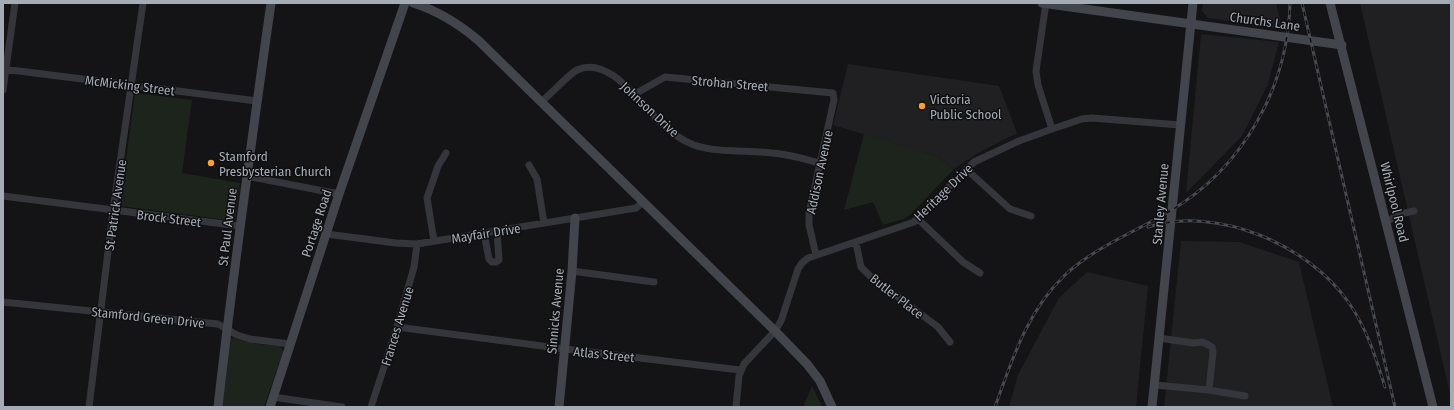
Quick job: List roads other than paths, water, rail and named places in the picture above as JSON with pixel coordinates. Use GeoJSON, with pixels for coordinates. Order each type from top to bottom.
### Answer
{"type":"FeatureCollection","features":[{"type":"Feature","properties":{"kind":"street"},"geometry":{"type":"LineString","coordinates":[[3,90],[15,3]]}},
{"type":"Feature","properties":{"kind":"street","name":"St Patrick Avenue"},"geometry":{"type":"LineString","coordinates":[[89,407],[113,211],[143,3]]}},
{"type":"Feature","properties":{"kind":"street","name":"St Paul Avenue"},"geometry":{"type":"LineString","coordinates":[[218,407],[246,176],[271,3]]}},
{"type":"Feature","properties":{"kind":"street","name":"Portage Road"},"geometry":{"type":"LineString","coordinates":[[270,407],[339,194],[406,3]]}},
{"type":"Feature","properties":{"kind":"street"},"geometry":{"type":"LineString","coordinates":[[413,3],[429,8],[448,17],[479,40],[807,364],[820,381],[832,407]]}},
{"type":"Feature","properties":{"kind":"street","name":"Churchs Lane"},"geometry":{"type":"LineString","coordinates":[[1042,3],[1342,45]]}},
{"type":"Feature","properties":{"kind":"street"},"geometry":{"type":"LineString","coordinates":[[1046,3],[1036,71],[1038,85],[1052,128]]}},
{"type":"Feature","properties":{"kind":"street","name":"Stanley Avenue"},"geometry":{"type":"LineString","coordinates":[[1152,407],[1180,126],[1194,3]]}},
{"type":"Feature","properties":{"kind":"street","name":"Whirlpool Road"},"geometry":{"type":"LineString","coordinates":[[1330,3],[1342,45],[1433,407]]}},
{"type":"Feature","properties":{"kind":"street","name":"Johnson Drive"},"geometry":{"type":"LineString","coordinates":[[541,102],[576,70],[597,68],[608,71],[635,94],[660,122],[677,136],[694,145],[713,149],[773,153],[820,163]]}},
{"type":"Feature","properties":{"kind":"street","name":"McMicking Street"},"geometry":{"type":"LineString","coordinates":[[5,69],[257,101]]}},
{"type":"Feature","properties":{"kind":"street","name":"Strohan Street"},"geometry":{"type":"LineString","coordinates":[[635,94],[665,77],[829,92]]}},
{"type":"Feature","properties":{"kind":"street","name":"Addison Avenue"},"geometry":{"type":"LineString","coordinates":[[816,255],[809,220],[834,100],[833,93],[829,92]]}},
{"type":"Feature","properties":{"kind":"street","name":"Heritage Drive"},"geometry":{"type":"LineString","coordinates":[[740,370],[775,331],[781,321],[798,269],[802,263],[808,258],[816,255],[856,243],[914,222],[974,162],[987,155],[1052,128],[1082,119],[1092,118],[1180,126]]}},
{"type":"Feature","properties":{"kind":"street"},"geometry":{"type":"LineString","coordinates":[[434,241],[427,198],[438,166],[446,153]]}},
{"type":"Feature","properties":{"kind":"street"},"geometry":{"type":"LineString","coordinates":[[529,165],[537,179],[544,223]]}},
{"type":"Feature","properties":{"kind":"street"},"geometry":{"type":"LineString","coordinates":[[966,169],[1010,209],[1031,216]]}},
{"type":"Feature","properties":{"kind":"street"},"geometry":{"type":"LineString","coordinates":[[246,176],[339,194]]}},
{"type":"Feature","properties":{"kind":"street","name":"Brock Street"},"geometry":{"type":"LineString","coordinates":[[3,196],[240,226]]}},
{"type":"Feature","properties":{"kind":"street","name":"Mayfair Drive"},"geometry":{"type":"LineString","coordinates":[[326,234],[396,243],[417,244],[636,208],[643,202]]}},
{"type":"Feature","properties":{"kind":"street"},"geometry":{"type":"LineString","coordinates":[[1386,222],[1400,214],[1414,211]]}},
{"type":"Feature","properties":{"kind":"street","name":"Sinnicks Avenue"},"geometry":{"type":"LineString","coordinates":[[559,407],[572,271],[575,218]]}},
{"type":"Feature","properties":{"kind":"street"},"geometry":{"type":"LineString","coordinates":[[918,219],[963,262],[980,273]]}},
{"type":"Feature","properties":{"kind":"street"},"geometry":{"type":"LineString","coordinates":[[484,233],[490,260],[492,262],[496,262],[499,260],[497,231]]}},
{"type":"Feature","properties":{"kind":"street","name":"Butler Place"},"geometry":{"type":"LineString","coordinates":[[856,243],[861,267],[938,327],[950,342]]}},
{"type":"Feature","properties":{"kind":"street","name":"Frances Avenue"},"geometry":{"type":"LineString","coordinates":[[371,407],[414,268],[417,244]]}},
{"type":"Feature","properties":{"kind":"street"},"geometry":{"type":"LineString","coordinates":[[572,271],[654,282]]}},
{"type":"Feature","properties":{"kind":"street","name":"Stamford Green Drive"},"geometry":{"type":"LineString","coordinates":[[3,302],[218,324],[237,335],[250,339],[290,344]]}},
{"type":"Feature","properties":{"kind":"street","name":"Atlas Street"},"geometry":{"type":"LineString","coordinates":[[397,327],[565,350],[740,370]]}},
{"type":"Feature","properties":{"kind":"street"},"geometry":{"type":"LineString","coordinates":[[1160,338],[1193,343],[1203,342],[1212,347],[1213,352],[1209,390]]}},
{"type":"Feature","properties":{"kind":"street"},"geometry":{"type":"LineString","coordinates":[[736,407],[740,370]]}},
{"type":"Feature","properties":{"kind":"street"},"geometry":{"type":"LineString","coordinates":[[1154,384],[1209,390],[1244,396]]}},
{"type":"Feature","properties":{"kind":"street"},"geometry":{"type":"LineString","coordinates":[[273,397],[342,407]]}},
{"type":"Feature","properties":{"kind":"railway"},"geometry":{"type":"LineString","coordinates":[[995,407],[1022,337],[1031,320],[1040,304],[1065,275],[1089,256],[1157,219],[1196,193],[1219,172],[1240,148],[1257,122],[1281,65],[1287,34],[1290,3]]}},
{"type":"Feature","properties":{"kind":"railway"},"geometry":{"type":"LineString","coordinates":[[1302,3],[1395,407]]}},
{"type":"Feature","properties":{"kind":"railway"},"geometry":{"type":"LineString","coordinates":[[1148,227],[1175,222],[1203,221],[1231,226],[1259,235],[1286,248],[1310,264],[1332,282],[1349,303],[1361,323],[1385,387]]}},
{"type":"Feature","properties":{"kind":"place","name":"Victoria Public School"},"geometry":{"type":"Point","coordinates":[922,106]}},
{"type":"Feature","properties":{"kind":"place","name":"Stamford Presbysterian Church"},"geometry":{"type":"Point","coordinates":[211,163]}}]}
